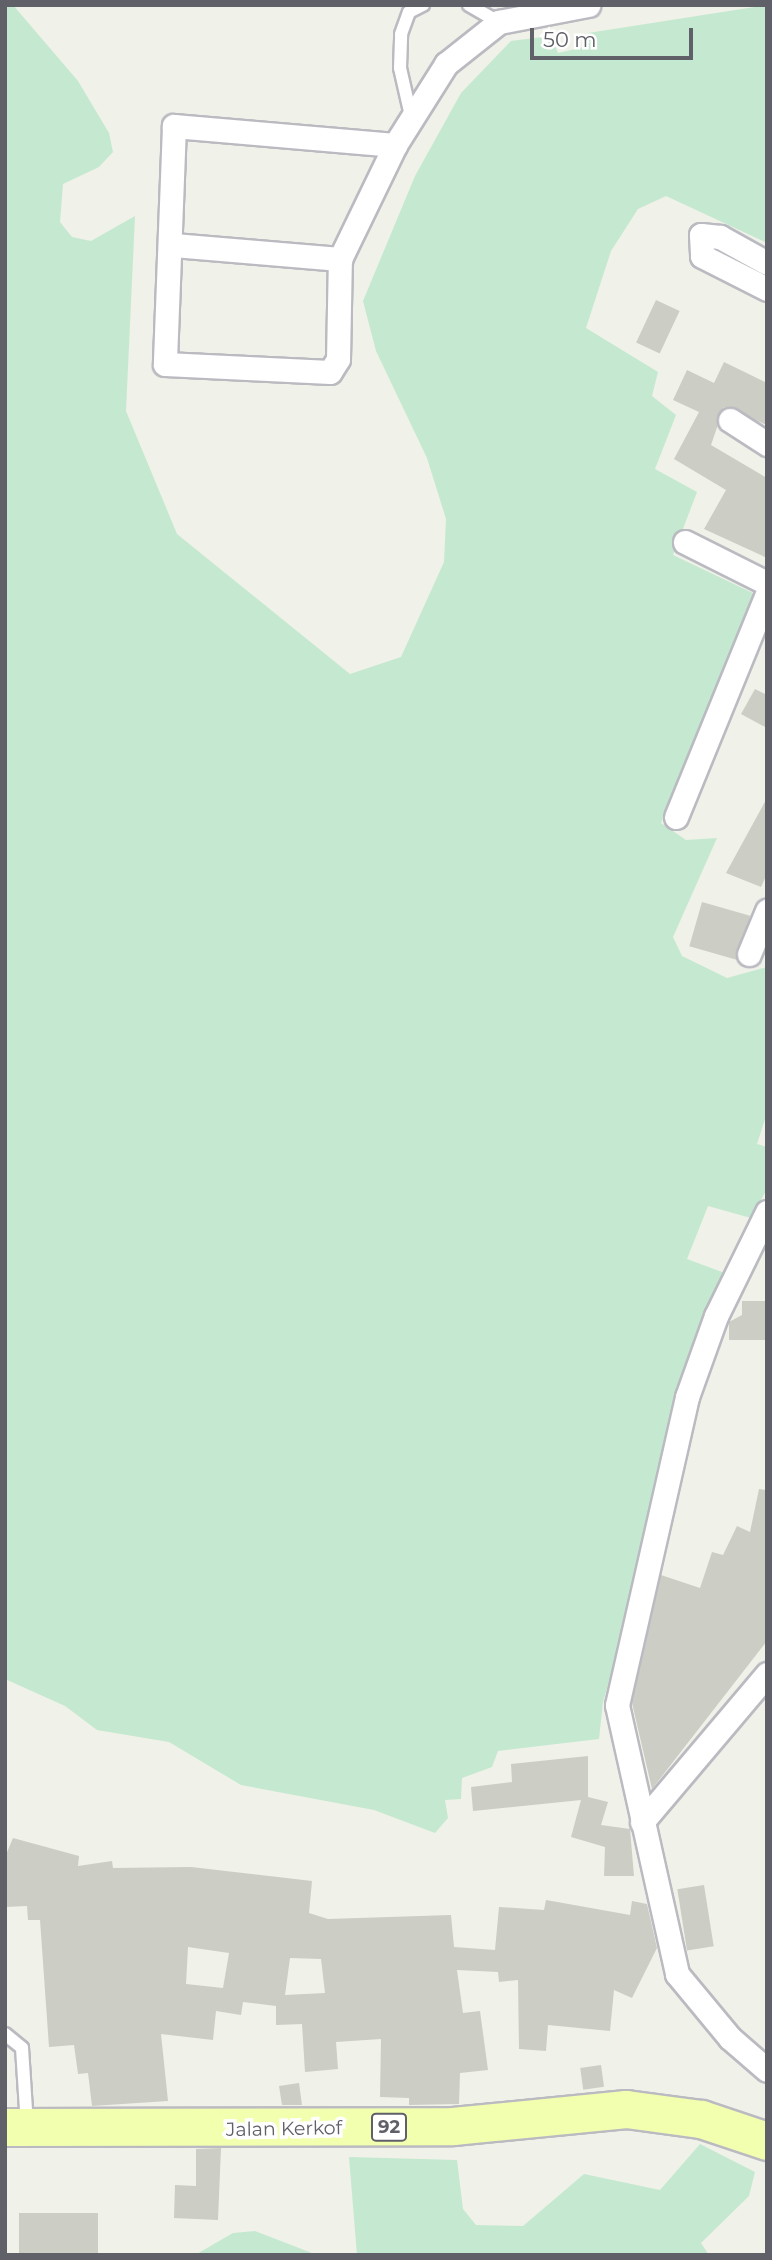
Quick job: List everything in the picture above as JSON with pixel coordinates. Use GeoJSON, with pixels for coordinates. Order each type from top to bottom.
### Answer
{"type":"FeatureCollection","features":[{"type":"Feature","properties":{"kind":"main road","name":"Jalan Kerkof"},"geometry":{"type":"LineString","coordinates":[[16,2127],[453,2126],[626,2109],[701,2119],[767,2141]]}},
{"type":"Feature","properties":{"kind":"street"},"geometry":{"type":"LineString","coordinates":[[395,145],[174,126],[173,245],[161,351],[165,364],[330,372],[338,359],[340,259],[395,145],[446,65],[499,23],[588,5]]}},
{"type":"Feature","properties":{"kind":"street"},"geometry":{"type":"LineString","coordinates":[[767,263],[720,237],[701,235],[702,256],[767,289]]}},
{"type":"Feature","properties":{"kind":"street"},"geometry":{"type":"LineString","coordinates":[[173,245],[340,259]]}},
{"type":"Feature","properties":{"kind":"street"},"geometry":{"type":"LineString","coordinates":[[730,421],[767,444]]}},
{"type":"Feature","properties":{"kind":"street"},"geometry":{"type":"LineString","coordinates":[[685,542],[767,583]]}},
{"type":"Feature","properties":{"kind":"street"},"geometry":{"type":"LineString","coordinates":[[676,817],[767,594]]}},
{"type":"Feature","properties":{"kind":"street"},"geometry":{"type":"LineString","coordinates":[[749,954],[767,911]]}},
{"type":"Feature","properties":{"kind":"street"},"geometry":{"type":"LineString","coordinates":[[767,1212],[716,1316],[687,1397],[656,1550],[617,1682],[620,1736],[677,1974],[730,2038],[767,2070]]}},
{"type":"Feature","properties":{"kind":"street"},"geometry":{"type":"LineString","coordinates":[[642,1822],[767,1674]]}},
{"type":"Feature","properties":{"kind":"lane"},"geometry":{"type":"LineString","coordinates":[[411,116],[400,68],[401,34],[409,12],[423,5]]}},
{"type":"Feature","properties":{"kind":"lane"},"geometry":{"type":"LineString","coordinates":[[469,5],[499,23]]}},
{"type":"Feature","properties":{"kind":"lane"},"geometry":{"type":"LineString","coordinates":[[5,2034],[22,2048],[16,2127]]}},
{"type":"Feature","properties":{"kind":"green space"},"geometry":{"type":"Polygon","coordinates":[[[5,5],[13,5],[78,81],[109,133],[113,152],[99,167],[63,184],[60,222],[72,237],[91,241],[135,216],[126,411],[177,534],[350,674],[401,657],[444,562],[446,519],[427,458],[376,351],[363,301],[415,176],[461,93],[511,41],[551,36],[558,53],[588,46],[588,33],[767,5],[767,243],[666,196],[638,209],[611,251],[586,328],[658,372],[652,396],[676,415],[655,469],[697,492],[673,555],[757,595],[661,823],[686,840],[717,838],[673,937],[682,956],[727,978],[767,967],[767,1113],[757,1144],[767,1147],[767,1189],[751,1218],[708,1206],[687,1259],[730,1275],[603,1702],[599,1739],[498,1751],[492,1767],[462,1778],[461,1799],[445,1800],[448,1818],[435,1833],[374,1810],[241,1785],[169,1742],[97,1730],[65,1706],[5,1679],[5,5]]]}},
{"type":"Feature","properties":{"kind":"green space"},"geometry":{"type":"Polygon","coordinates":[[[700,2144],[755,2172],[749,2196],[701,2243],[709,2255],[357,2255],[349,2157],[457,2160],[463,2209],[476,2225],[523,2226],[584,2174],[660,2190],[700,2144]]]}},
{"type":"Feature","properties":{"kind":"green space"},"geometry":{"type":"Polygon","coordinates":[[[255,2231],[317,2255],[195,2255],[233,2233],[255,2231]]]}},
{"type":"Feature","properties":{"kind":"building"},"geometry":{"type":"Polygon","coordinates":[[[656,300],[680,311],[660,354],[636,343],[656,300]]]}},
{"type":"Feature","properties":{"kind":"building"},"geometry":{"type":"Polygon","coordinates":[[[724,362],[767,383],[767,425],[724,407],[711,445],[767,478],[767,558],[704,529],[726,490],[674,459],[699,412],[673,400],[687,370],[714,383],[724,362]]]}},
{"type":"Feature","properties":{"kind":"building"},"geometry":{"type":"Polygon","coordinates":[[[755,689],[767,695],[767,728],[741,714],[755,689]]]}},
{"type":"Feature","properties":{"kind":"building"},"geometry":{"type":"Polygon","coordinates":[[[767,798],[767,874],[761,887],[726,873],[767,798]]]}},
{"type":"Feature","properties":{"kind":"building"},"geometry":{"type":"Polygon","coordinates":[[[702,902],[750,916],[737,960],[689,946],[702,902]]]}},
{"type":"Feature","properties":{"kind":"building"},"geometry":{"type":"Polygon","coordinates":[[[742,1301],[765,1301],[767,1340],[729,1340],[729,1322],[742,1315],[742,1301]]]}},
{"type":"Feature","properties":{"kind":"building"},"geometry":{"type":"Polygon","coordinates":[[[759,1489],[767,1490],[767,1641],[652,1789],[632,1703],[661,1575],[700,1588],[712,1552],[723,1555],[737,1526],[750,1532],[759,1489]]]}},
{"type":"Feature","properties":{"kind":"building"},"geometry":{"type":"Polygon","coordinates":[[[588,1756],[588,1797],[608,1802],[601,1825],[630,1829],[634,1876],[604,1876],[605,1847],[571,1837],[581,1800],[473,1811],[471,1787],[512,1782],[511,1764],[588,1756]]]}},
{"type":"Feature","properties":{"kind":"building"},"geometry":{"type":"Polygon","coordinates":[[[13,1838],[79,1856],[78,1866],[112,1861],[113,1868],[191,1867],[312,1881],[309,1913],[328,1919],[451,1915],[454,1947],[495,1950],[499,1907],[544,1910],[546,1900],[630,1915],[632,1901],[647,1904],[657,1948],[632,1998],[614,1990],[610,2031],[548,2025],[546,2051],[519,2049],[518,1980],[499,1982],[498,1972],[457,1970],[463,2013],[480,2011],[488,2070],[460,2073],[459,2104],[409,2105],[409,2098],[380,2097],[381,2039],[336,2042],[338,2069],[305,2072],[302,2024],[276,2025],[276,2006],[243,2002],[241,2015],[216,2011],[213,2040],[161,2034],[168,2101],[92,2106],[88,2073],[78,2074],[74,2045],[49,2047],[40,1920],[28,1920],[27,1906],[5,1907],[5,1857],[13,1838]],[[188,1947],[186,1984],[223,1988],[229,1953],[188,1947]],[[290,1958],[285,1995],[325,1993],[321,1959],[290,1958]]]}},
{"type":"Feature","properties":{"kind":"building"},"geometry":{"type":"Polygon","coordinates":[[[704,1885],[714,1946],[687,1950],[677,1889],[704,1885]]]}},
{"type":"Feature","properties":{"kind":"building"},"geometry":{"type":"Polygon","coordinates":[[[601,2065],[604,2087],[583,2090],[580,2068],[601,2065]]]}},
{"type":"Feature","properties":{"kind":"building"},"geometry":{"type":"Polygon","coordinates":[[[299,2083],[302,2105],[282,2105],[279,2086],[299,2083]]]}},
{"type":"Feature","properties":{"kind":"building"},"geometry":{"type":"Polygon","coordinates":[[[221,2148],[218,2220],[174,2218],[175,2185],[196,2186],[196,2149],[221,2148]]]}},
{"type":"Feature","properties":{"kind":"building"},"geometry":{"type":"Polygon","coordinates":[[[19,2213],[98,2213],[98,2255],[19,2255],[19,2213]]]}}]}
